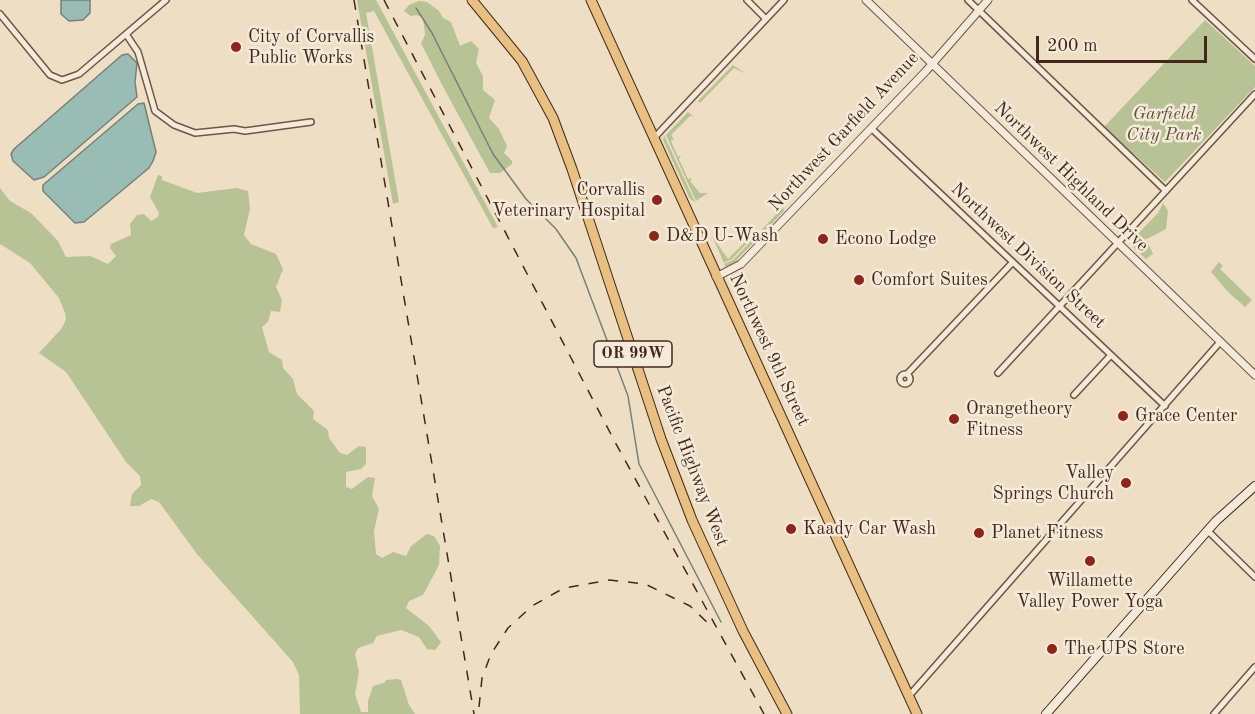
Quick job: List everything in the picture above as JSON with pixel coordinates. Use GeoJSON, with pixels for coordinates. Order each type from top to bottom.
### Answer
{"type":"FeatureCollection","features":[{"type":"Feature","properties":{"kind":"main road","name":"Pacific Highway West"},"geometry":{"type":"LineString","coordinates":[[472,0],[522,61],[553,118],[688,510],[725,593],[787,714]]}},
{"type":"Feature","properties":{"kind":"main road","name":"Northwest 9th Street"},"geometry":{"type":"LineString","coordinates":[[591,0],[917,714]]}},
{"type":"Feature","properties":{"kind":"main road"},"geometry":{"type":"LineString","coordinates":[[1047,714],[1207,530],[1255,486]]}},
{"type":"Feature","properties":{"kind":"street"},"geometry":{"type":"LineString","coordinates":[[0,14],[44,69],[58,80],[66,80],[79,74],[166,0]]}},
{"type":"Feature","properties":{"kind":"street"},"geometry":{"type":"LineString","coordinates":[[747,0],[766,19]]}},
{"type":"Feature","properties":{"kind":"street"},"geometry":{"type":"LineString","coordinates":[[654,138],[784,0]]}},
{"type":"Feature","properties":{"kind":"street","name":"Northwest Highland Drive"},"geometry":{"type":"LineString","coordinates":[[866,0],[1255,375]]}},
{"type":"Feature","properties":{"kind":"street"},"geometry":{"type":"LineString","coordinates":[[968,0],[1166,191]]}},
{"type":"Feature","properties":{"kind":"street","name":"Northwest Garfield Avenue"},"geometry":{"type":"LineString","coordinates":[[716,277],[741,264],[871,128],[988,0]]}},
{"type":"Feature","properties":{"kind":"street"},"geometry":{"type":"LineString","coordinates":[[1192,0],[1255,59]]}},
{"type":"Feature","properties":{"kind":"street"},"geometry":{"type":"LineString","coordinates":[[126,34],[138,52],[155,111],[174,125],[195,133],[234,129],[244,131],[311,122]]}},
{"type":"Feature","properties":{"kind":"street"},"geometry":{"type":"LineString","coordinates":[[998,373],[1255,94]]}},
{"type":"Feature","properties":{"kind":"street","name":"Northwest Division Street"},"geometry":{"type":"LineString","coordinates":[[871,128],[1165,406]]}},
{"type":"Feature","properties":{"kind":"street"},"geometry":{"type":"LineString","coordinates":[[907,374],[1013,262]]}},
{"type":"Feature","properties":{"kind":"street"},"geometry":{"type":"LineString","coordinates":[[909,696],[1220,342]]}},
{"type":"Feature","properties":{"kind":"street"},"geometry":{"type":"LineString","coordinates":[[1074,395],[1111,355]]}},
{"type":"Feature","properties":{"kind":"street"},"geometry":{"type":"LineString","coordinates":[[1207,530],[1255,577]]}},
{"type":"Feature","properties":{"kind":"street"},"geometry":{"type":"LineString","coordinates":[[1214,714],[1255,667]]}},
{"type":"Feature","properties":{"kind":"green space"},"geometry":{"type":"Polygon","coordinates":[[[357,0],[376,0],[498,227],[493,228],[374,11],[366,13],[399,202],[393,204],[357,0]]]}},
{"type":"Feature","properties":{"kind":"green space"},"geometry":{"type":"Polygon","coordinates":[[[419,1],[427,2],[439,11],[443,18],[451,22],[460,46],[471,41],[479,49],[476,63],[483,76],[483,90],[495,100],[489,118],[499,129],[507,146],[504,153],[512,161],[512,164],[500,173],[490,173],[421,43],[425,35],[423,18],[417,15],[411,16],[404,11],[409,5],[419,1]]]}},
{"type":"Feature","properties":{"kind":"green space","name":"Garfield City Park"},"geometry":{"type":"Polygon","coordinates":[[[1205,20],[1255,66],[1255,87],[1165,182],[1104,127],[1205,20]]]}},
{"type":"Feature","properties":{"kind":"green space"},"geometry":{"type":"Polygon","coordinates":[[[733,65],[746,74],[734,68],[700,103],[698,101],[733,65]]]}},
{"type":"Feature","properties":{"kind":"green space"},"geometry":{"type":"Polygon","coordinates":[[[688,112],[694,117],[690,116],[671,135],[674,139],[671,141],[678,157],[681,155],[679,159],[688,179],[692,178],[690,181],[700,193],[708,193],[696,201],[666,135],[688,112]]]}},
{"type":"Feature","properties":{"kind":"green space"},"geometry":{"type":"Polygon","coordinates":[[[664,135],[695,202],[690,199],[663,140],[664,135]]]}},
{"type":"Feature","properties":{"kind":"green space"},"geometry":{"type":"Polygon","coordinates":[[[158,175],[162,176],[162,180],[197,193],[237,188],[248,191],[250,209],[244,235],[251,244],[276,254],[283,269],[276,287],[282,300],[280,312],[271,311],[268,322],[262,327],[269,352],[282,360],[283,368],[293,379],[297,394],[314,411],[313,419],[328,430],[329,438],[340,453],[347,455],[359,446],[366,447],[366,464],[361,469],[346,472],[346,487],[352,489],[368,477],[375,478],[372,496],[379,509],[374,531],[376,554],[382,558],[393,552],[406,556],[411,546],[427,534],[434,536],[440,546],[439,565],[423,595],[409,601],[406,608],[429,626],[441,642],[439,645],[435,650],[427,649],[419,637],[401,630],[377,636],[373,643],[358,648],[355,654],[359,672],[355,694],[361,712],[368,712],[368,701],[373,686],[384,683],[386,680],[397,679],[401,680],[409,705],[415,714],[300,714],[299,675],[293,662],[197,554],[159,502],[151,499],[139,506],[130,506],[132,494],[141,485],[140,476],[126,462],[66,372],[39,353],[62,328],[66,319],[65,313],[59,298],[30,263],[0,244],[0,188],[10,201],[31,213],[58,241],[66,257],[90,256],[108,264],[116,256],[110,248],[111,244],[131,235],[130,224],[137,215],[144,214],[151,221],[158,217],[159,213],[150,197],[158,175]]]}},
{"type":"Feature","properties":{"kind":"green space"},"geometry":{"type":"Polygon","coordinates":[[[1163,203],[1168,211],[1166,229],[1147,239],[1131,241],[1158,213],[1163,203]]]}},
{"type":"Feature","properties":{"kind":"green space"},"geometry":{"type":"Polygon","coordinates":[[[783,207],[784,211],[735,262],[726,267],[724,264],[733,260],[783,207]]]}},
{"type":"Feature","properties":{"kind":"green space"},"geometry":{"type":"Polygon","coordinates":[[[712,236],[728,259],[747,240],[748,242],[732,259],[724,263],[712,236]]]}},
{"type":"Feature","properties":{"kind":"green space"},"geometry":{"type":"Polygon","coordinates":[[[1147,241],[1153,254],[1146,259],[1130,244],[1147,241]]]}},
{"type":"Feature","properties":{"kind":"green space"},"geometry":{"type":"Polygon","coordinates":[[[1219,262],[1223,266],[1220,269],[1252,300],[1245,307],[1211,272],[1219,262]]]}},
{"type":"Feature","properties":{"kind":"water"},"geometry":{"type":"Polygon","coordinates":[[[61,0],[90,0],[90,13],[83,20],[69,21],[61,14],[61,0]]]}},
{"type":"Feature","properties":{"kind":"water"},"geometry":{"type":"Polygon","coordinates":[[[128,54],[137,63],[135,82],[137,97],[44,177],[34,180],[13,161],[11,154],[14,149],[122,55],[128,54]]]}},
{"type":"Feature","properties":{"kind":"water"},"geometry":{"type":"Polygon","coordinates":[[[144,103],[156,152],[149,168],[84,222],[75,223],[43,191],[43,185],[138,104],[144,103]]]}},
{"type":"Feature","properties":{"kind":"waterway"},"geometry":{"type":"LineString","coordinates":[[416,8],[432,33],[493,154],[526,199],[556,229],[576,258],[628,396],[639,464],[721,622]]}},
{"type":"Feature","properties":{"kind":"railway"},"geometry":{"type":"LineString","coordinates":[[354,0],[474,714]]}},
{"type":"Feature","properties":{"kind":"railway"},"geometry":{"type":"LineString","coordinates":[[384,0],[615,442],[764,714]]}},
{"type":"Feature","properties":{"kind":"railway"},"geometry":{"type":"LineString","coordinates":[[479,707],[482,678],[491,654],[508,628],[532,606],[564,588],[609,580],[645,584],[690,606],[712,627]]}},
{"type":"Feature","properties":{"kind":"place","name":"City of Corvallis Public Works"},"geometry":{"type":"Point","coordinates":[236,47]}},
{"type":"Feature","properties":{"kind":"place","name":"Corvallis Veterinary Hospital"},"geometry":{"type":"Point","coordinates":[657,200]}},
{"type":"Feature","properties":{"kind":"place","name":"D&D U-Wash"},"geometry":{"type":"Point","coordinates":[654,236]}},
{"type":"Feature","properties":{"kind":"place","name":"Econo Lodge"},"geometry":{"type":"Point","coordinates":[823,239]}},
{"type":"Feature","properties":{"kind":"place","name":"Comfort Suites"},"geometry":{"type":"Point","coordinates":[859,280]}},
{"type":"Feature","properties":{"kind":"place","name":"Grace Center"},"geometry":{"type":"Point","coordinates":[1123,416]}},
{"type":"Feature","properties":{"kind":"place","name":"Orangetheory Fitness"},"geometry":{"type":"Point","coordinates":[954,419]}},
{"type":"Feature","properties":{"kind":"place","name":"Valley Springs Church"},"geometry":{"type":"Point","coordinates":[1126,483]}},
{"type":"Feature","properties":{"kind":"place","name":"Kaady Car Wash"},"geometry":{"type":"Point","coordinates":[791,529]}},
{"type":"Feature","properties":{"kind":"place","name":"Planet Fitness"},"geometry":{"type":"Point","coordinates":[979,533]}},
{"type":"Feature","properties":{"kind":"place","name":"Willamette Valley Power Yoga"},"geometry":{"type":"Point","coordinates":[1090,561]}},
{"type":"Feature","properties":{"kind":"place","name":"The UPS Store"},"geometry":{"type":"Point","coordinates":[1052,649]}}]}
